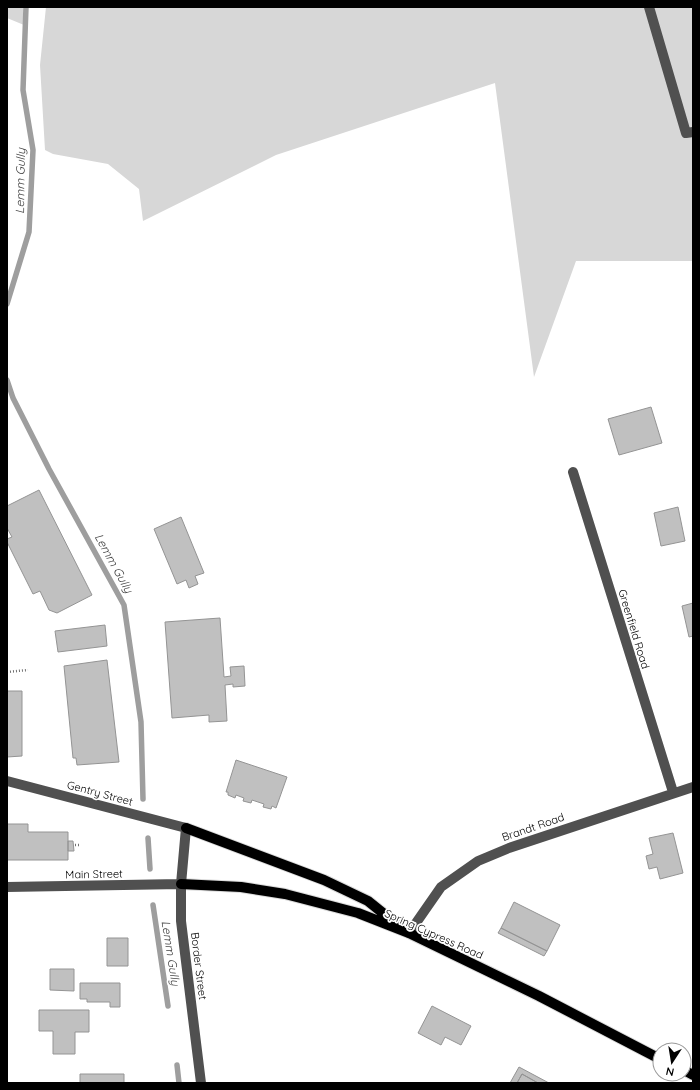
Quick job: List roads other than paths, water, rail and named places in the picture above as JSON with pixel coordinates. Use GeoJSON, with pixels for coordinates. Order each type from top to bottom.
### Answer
{"type":"FeatureCollection","features":[{"type":"Feature","properties":{"kind":"main road"},"geometry":{"type":"LineString","coordinates":[[186,828],[324,880],[368,901],[409,933]]}},
{"type":"Feature","properties":{"kind":"main road","name":"Spring Cypress Road"},"geometry":{"type":"LineString","coordinates":[[181,884],[241,887],[285,894],[358,913],[409,933],[539,996],[652,1055]]}},
{"type":"Feature","properties":{"kind":"street"},"geometry":{"type":"LineString","coordinates":[[649,7],[686,134],[693,132]]}},
{"type":"Feature","properties":{"kind":"street","name":"Greenfield Road"},"geometry":{"type":"LineString","coordinates":[[573,472],[673,792]]}},
{"type":"Feature","properties":{"kind":"street","name":"Gentry Street"},"geometry":{"type":"LineString","coordinates":[[7,781],[186,828]]}},
{"type":"Feature","properties":{"kind":"street","name":"Brandt Road"},"geometry":{"type":"LineString","coordinates":[[409,933],[441,887],[478,861],[509,848],[673,792],[693,787]]}},
{"type":"Feature","properties":{"kind":"street","name":"Border Street"},"geometry":{"type":"LineString","coordinates":[[186,828],[181,884],[181,921],[201,1083]]}},
{"type":"Feature","properties":{"kind":"street","name":"Main Street"},"geometry":{"type":"LineString","coordinates":[[7,887],[181,884]]}},
{"type":"Feature","properties":{"kind":"waterway","name":"Lemm Gully"},"geometry":{"type":"LineString","coordinates":[[7,304],[29,232],[33,150],[23,90],[26,7]]}},
{"type":"Feature","properties":{"kind":"waterway","name":"Lemm Gully"},"geometry":{"type":"LineString","coordinates":[[7,380],[13,398],[49,469],[124,605],[141,722],[143,799]]}},
{"type":"Feature","properties":{"kind":"waterway","name":"Lemm Gully"},"geometry":{"type":"LineString","coordinates":[[148,838],[150,869]]}},
{"type":"Feature","properties":{"kind":"waterway","name":"Lemm Gully"},"geometry":{"type":"LineString","coordinates":[[153,905],[168,1006]]}},
{"type":"Feature","properties":{"kind":"waterway","name":"Lemm Gully"},"geometry":{"type":"LineString","coordinates":[[177,1065],[179,1083]]}}]}
